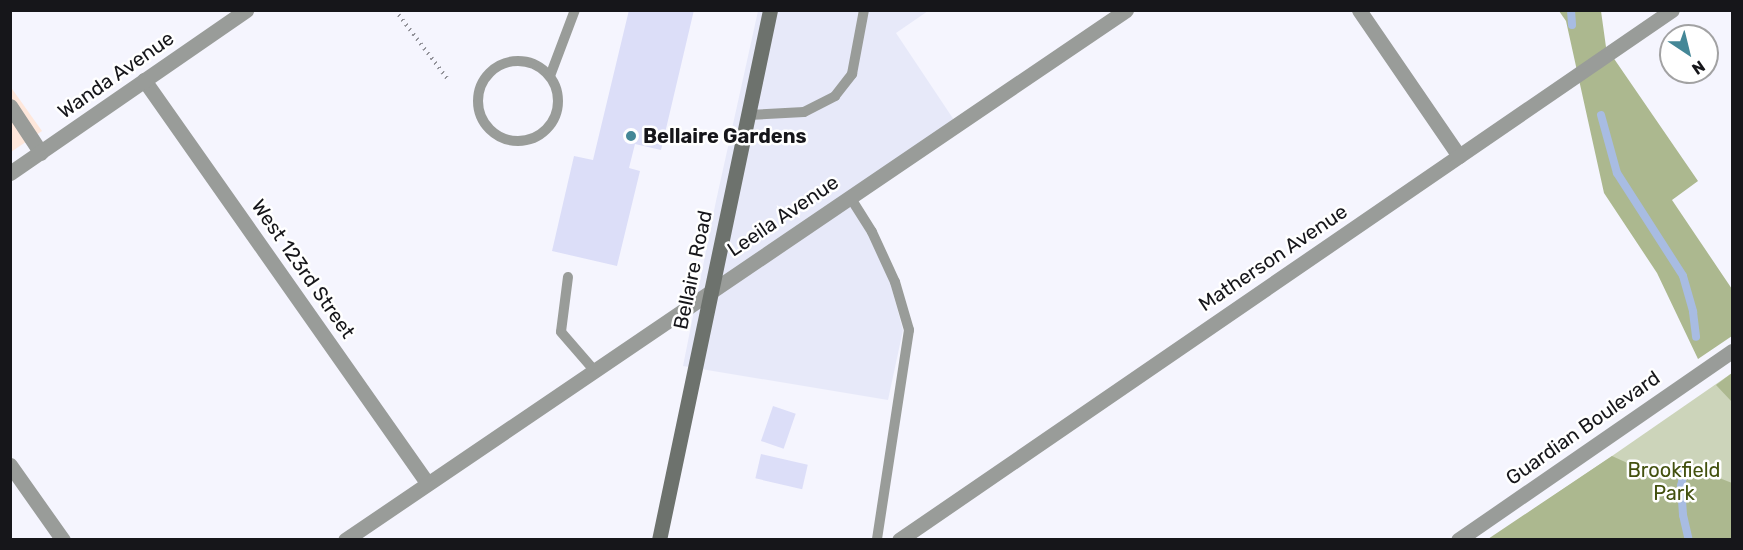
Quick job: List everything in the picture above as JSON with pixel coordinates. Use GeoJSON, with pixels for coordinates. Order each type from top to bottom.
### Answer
{"type":"FeatureCollection","features":[{"type":"Feature","properties":{"kind":"street","name":"Wanda Avenue"},"geometry":{"type":"LineString","coordinates":[[10,173],[246,10]]}},
{"type":"Feature","properties":{"kind":"street","name":"Bellaire Road"},"geometry":{"type":"LineString","coordinates":[[659,540],[770,10]]}},
{"type":"Feature","properties":{"kind":"street","name":"Leeila Avenue"},"geometry":{"type":"LineString","coordinates":[[345,540],[593,369],[1126,10]]}},
{"type":"Feature","properties":{"kind":"street"},"geometry":{"type":"LineString","coordinates":[[1359,10],[1459,156]]}},
{"type":"Feature","properties":{"kind":"street","name":"Matherson Avenue"},"geometry":{"type":"LineString","coordinates":[[898,540],[1672,10]]}},
{"type":"Feature","properties":{"kind":"street","name":"West 123rd Street"},"geometry":{"type":"LineString","coordinates":[[144,80],[427,482]]}},
{"type":"Feature","properties":{"kind":"street"},"geometry":{"type":"LineString","coordinates":[[10,106],[41,153]]}},
{"type":"Feature","properties":{"kind":"street","name":"Guardian Boulevard"},"geometry":{"type":"LineString","coordinates":[[1458,540],[1732,351]]}},
{"type":"Feature","properties":{"kind":"street"},"geometry":{"type":"LineString","coordinates":[[10,465],[63,540]]}},
{"type":"Feature","properties":{"kind":"lane"},"geometry":{"type":"LineString","coordinates":[[550,76],[541,67],[529,62],[503,63],[492,70],[478,91],[481,117],[499,136],[512,141],[526,140],[549,127],[559,101],[550,76],[575,10]]}},
{"type":"Feature","properties":{"kind":"lane"},"geometry":{"type":"LineString","coordinates":[[748,115],[804,112],[834,96],[852,74],[864,10]]}},
{"type":"Feature","properties":{"kind":"lane"},"geometry":{"type":"LineString","coordinates":[[850,197],[872,232],[895,282],[909,330],[877,540]]}},
{"type":"Feature","properties":{"kind":"lane"},"geometry":{"type":"LineString","coordinates":[[568,277],[561,332],[593,369]]}},
{"type":"Feature","properties":{"kind":"path"},"geometry":{"type":"LineString","coordinates":[[395,10],[449,81]]}},
{"type":"Feature","properties":{"kind":"shaded area"},"geometry":{"type":"Polygon","coordinates":[[[758,11],[928,11],[896,33],[960,129],[849,204],[869,236],[890,282],[903,330],[888,400],[683,366],[716,201],[758,11]]]}},
{"type":"Feature","properties":{"kind":"shaded area"},"geometry":{"type":"Polygon","coordinates":[[[10,86],[42,131],[11,152],[10,152],[10,86]]]}},
{"type":"Feature","properties":{"kind":"green space"},"geometry":{"type":"Polygon","coordinates":[[[1559,11],[1601,11],[1606,47],[1698,181],[1672,200],[1732,289],[1732,336],[1698,359],[1657,273],[1604,193],[1566,21],[1559,11]]]}},
{"type":"Feature","properties":{"kind":"green space","name":"Brookfield Park"},"geometry":{"type":"Polygon","coordinates":[[[1732,373],[1732,539],[1488,540],[1612,456],[1732,373]]]}},
{"type":"Feature","properties":{"kind":"green space"},"geometry":{"type":"Polygon","coordinates":[[[1732,373],[1732,402],[1716,385],[1732,373]]]}},
{"type":"Feature","properties":{"kind":"green space","name":"Brookfield Park"},"geometry":{"type":"Polygon","coordinates":[[[1612,456],[1647,472],[1699,470],[1732,483],[1732,539],[1488,539],[1612,456]]]}},
{"type":"Feature","properties":{"kind":"building","name":"Bellaire Gardens"},"geometry":{"type":"Polygon","coordinates":[[[629,10],[694,10],[661,150],[635,144],[629,168],[640,171],[617,266],[552,251],[574,156],[593,160],[629,10]]]}},
{"type":"Feature","properties":{"kind":"building"},"geometry":{"type":"Polygon","coordinates":[[[773,406],[796,414],[784,449],[761,441],[773,406]]]}},
{"type":"Feature","properties":{"kind":"building"},"geometry":{"type":"Polygon","coordinates":[[[761,454],[808,465],[802,489],[755,478],[761,454]]]}},
{"type":"Feature","properties":{"kind":"waterway"},"geometry":{"type":"LineString","coordinates":[[1571,10],[1572,25]]}},
{"type":"Feature","properties":{"kind":"waterway"},"geometry":{"type":"LineString","coordinates":[[1601,115],[1617,173],[1683,276],[1693,312],[1696,337]]}},
{"type":"Feature","properties":{"kind":"waterway"},"geometry":{"type":"LineString","coordinates":[[1685,466],[1681,486],[1683,515],[1689,540]]}},
{"type":"Feature","properties":{"kind":"place","name":"Bellaire Gardens"},"geometry":{"type":"Point","coordinates":[631,136]}}]}
